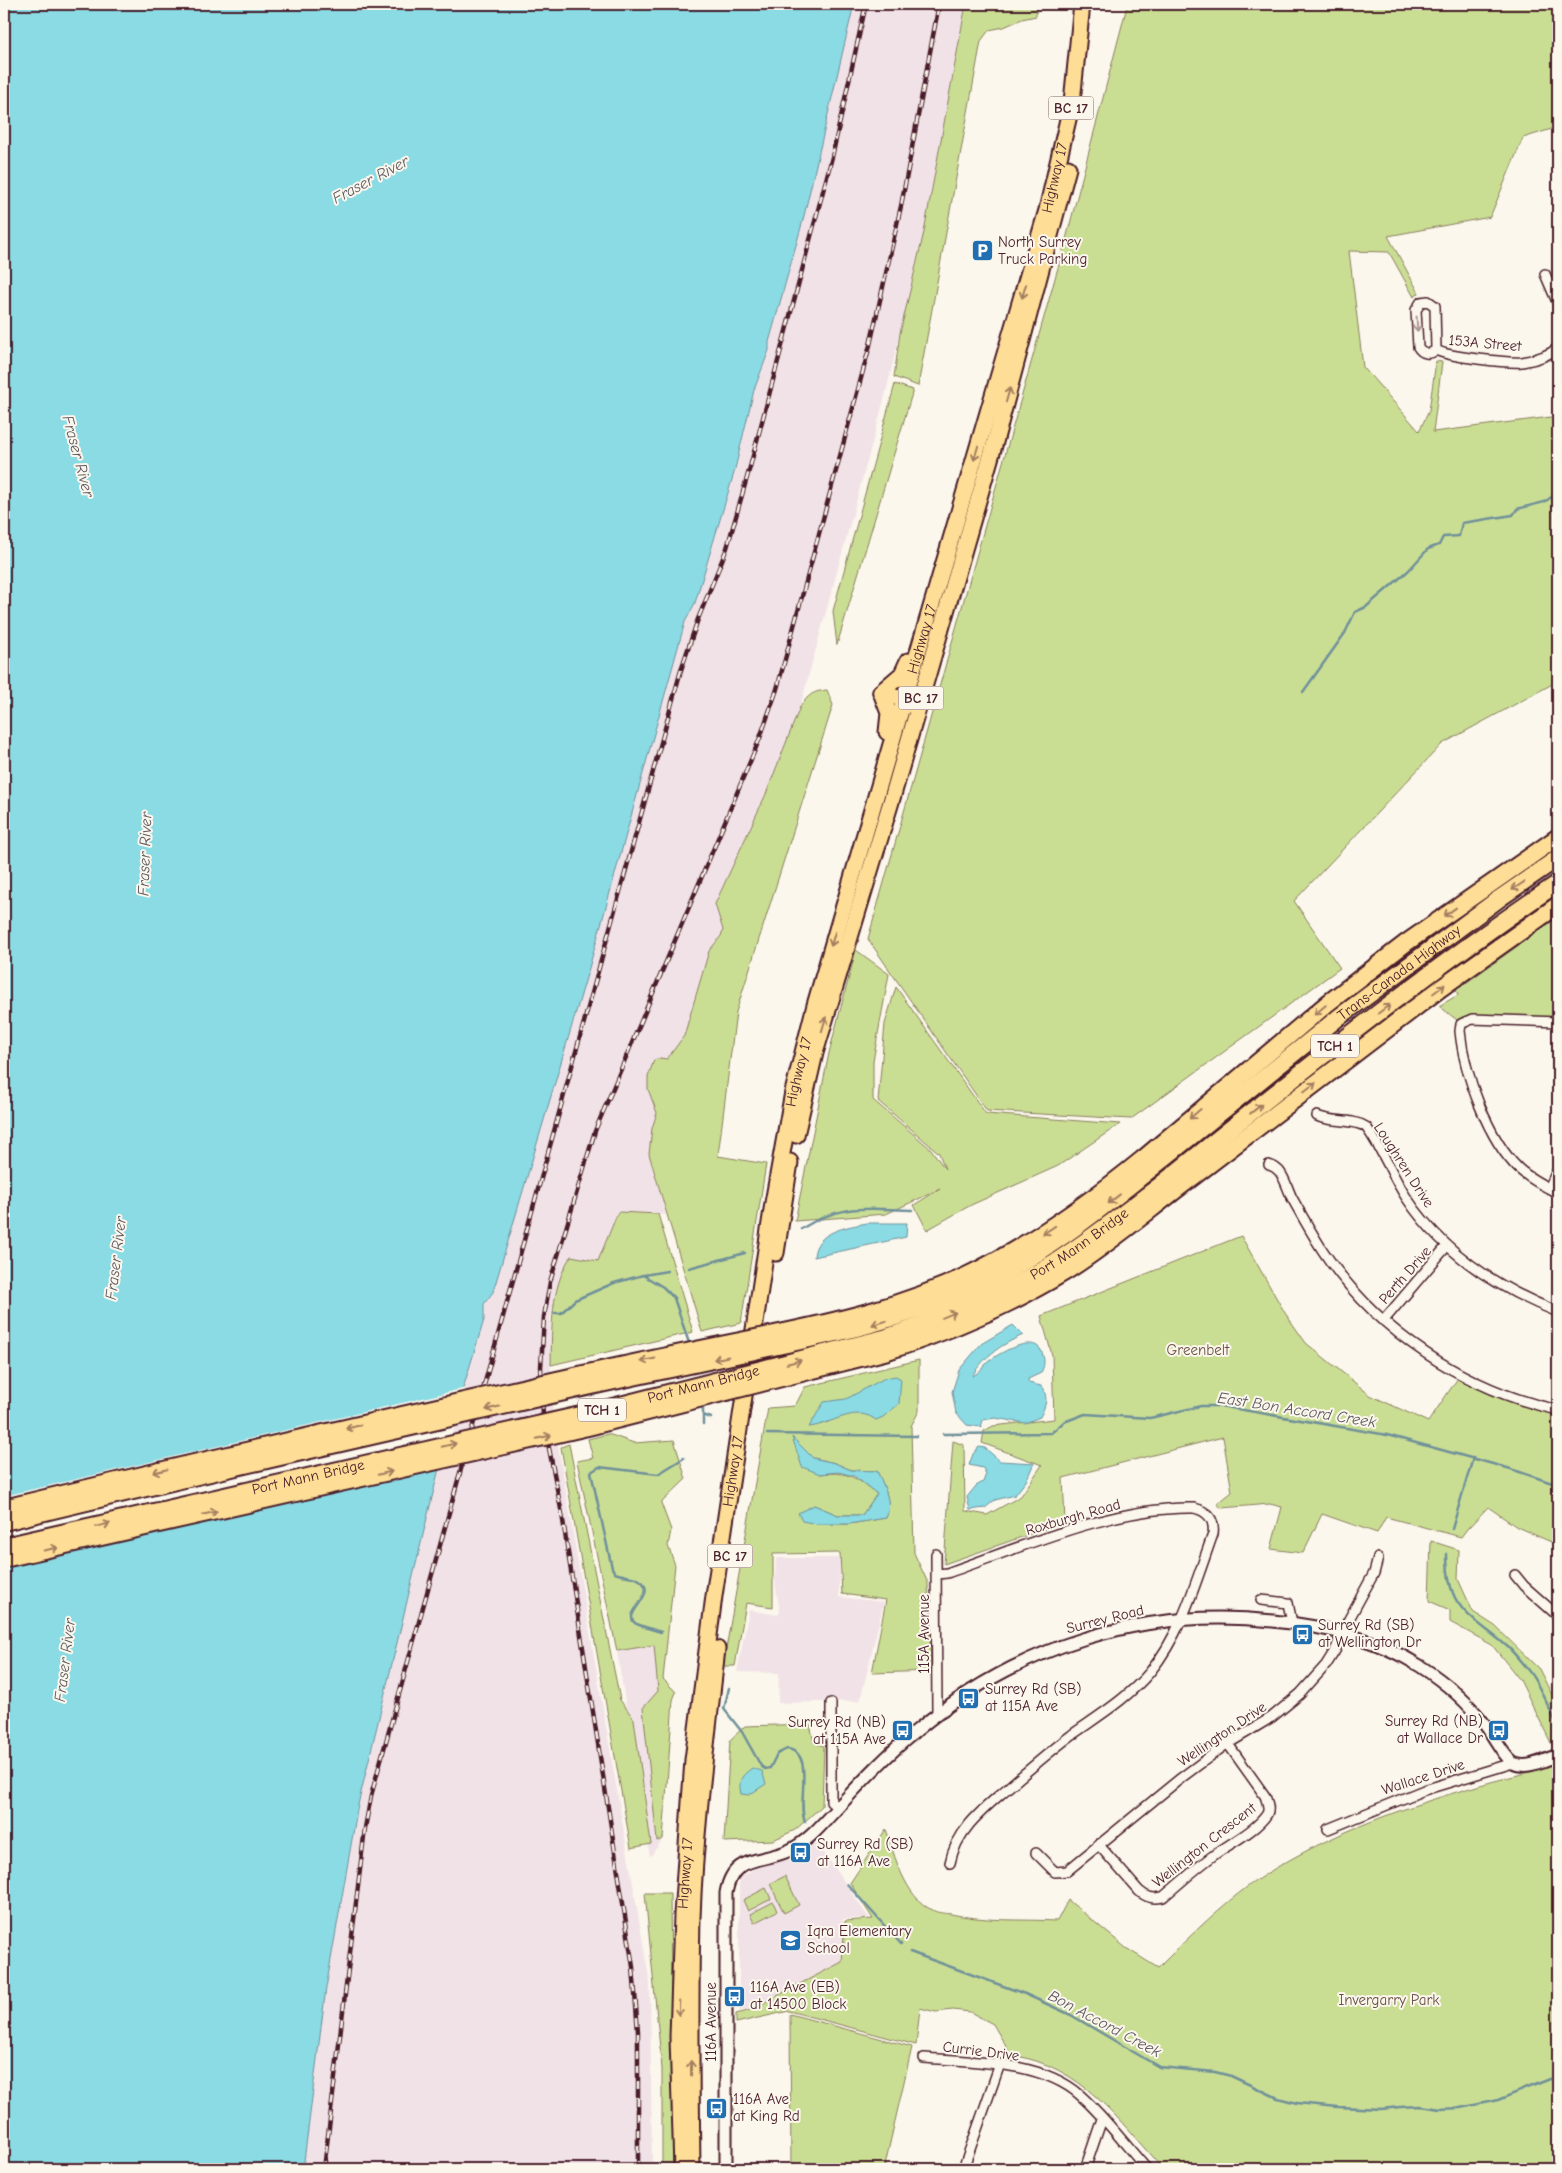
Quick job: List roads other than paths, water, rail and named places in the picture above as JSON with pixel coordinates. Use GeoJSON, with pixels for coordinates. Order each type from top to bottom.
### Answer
{"type":"FeatureCollection","features":[{"type":"Feature","properties":{"kind":"highway","name":"Highway 17"},"geometry":{"type":"LineString","coordinates":[[682,2169],[678,2037],[682,1915],[693,1760],[714,1596],[773,1203],[793,1092],[815,1005],[861,842],[1042,229],[1062,151],[1073,92],[1082,4]]}},
{"type":"Feature","properties":{"kind":"highway","name":"Highway 17"},"geometry":{"type":"LineString","coordinates":[[692,2169],[690,2037],[692,1916],[704,1760],[724,1598],[793,1149],[815,1053],[995,442],[1062,194],[1082,103],[1092,4]]}},
{"type":"Feature","properties":{"kind":"highway"},"geometry":{"type":"LineString","coordinates":[[904,700],[909,699],[914,691],[959,540],[995,442]]}},
{"type":"Feature","properties":{"kind":"highway"},"geometry":{"type":"LineString","coordinates":[[881,692],[899,678],[905,669],[924,607],[949,544]]}},
{"type":"Feature","properties":{"kind":"highway"},"geometry":{"type":"LineString","coordinates":[[845,953],[852,907],[910,708],[904,700],[881,692]]}},
{"type":"Feature","properties":{"kind":"highway"},"geometry":{"type":"LineString","coordinates":[[861,842],[871,788],[889,719],[881,692]]}},
{"type":"Feature","properties":{"kind":"highway"},"geometry":{"type":"LineString","coordinates":[[4,1508],[577,1375],[784,1332],[876,1310],[966,1276],[1011,1253],[1148,1163],[1328,1003],[1406,943],[1558,837]]}},
{"type":"Feature","properties":{"kind":"highway","name":"Trans-Canada Highway"},"geometry":{"type":"LineString","coordinates":[[1148,1163],[1492,903],[1558,858]]}},
{"type":"Feature","properties":{"kind":"highway","name":"Trans-Canada Highway"},"geometry":{"type":"LineString","coordinates":[[1168,1188],[1359,1028],[1504,920],[1558,883]]}},
{"type":"Feature","properties":{"kind":"highway"},"geometry":{"type":"LineString","coordinates":[[4,1560],[588,1427],[888,1351],[933,1337],[985,1315],[1032,1291],[1096,1251],[1168,1188],[1441,988],[1558,905]]}},
{"type":"Feature","properties":{"kind":"highway","name":"Port Mann Bridge"},"geometry":{"type":"LineString","coordinates":[[4,1522],[561,1393],[837,1334],[880,1323],[972,1289],[1018,1265],[1077,1228],[1148,1163]]}},
{"type":"Feature","properties":{"kind":"highway","name":"Port Mann Bridge"},"geometry":{"type":"LineString","coordinates":[[4,1546],[585,1414],[884,1338],[928,1324],[979,1303],[1026,1279],[1168,1188]]}},
{"type":"Feature","properties":{"kind":"street"},"geometry":{"type":"LineString","coordinates":[[1545,274],[1558,304]]}},
{"type":"Feature","properties":{"kind":"street","name":"153A Street"},"geometry":{"type":"LineString","coordinates":[[1436,350],[1434,306],[1430,302],[1424,301],[1419,304],[1416,310],[1418,347],[1425,353],[1431,353],[1436,350],[1461,356],[1521,362],[1540,357],[1558,348]]}},
{"type":"Feature","properties":{"kind":"street"},"geometry":{"type":"LineString","coordinates":[[1558,1022],[1468,1020],[1462,1024],[1461,1040],[1476,1096],[1490,1129],[1512,1163],[1527,1176],[1558,1193]]}},
{"type":"Feature","properties":{"kind":"street","name":"Loughren Drive"},"geometry":{"type":"LineString","coordinates":[[1317,1116],[1330,1120],[1360,1123],[1366,1127],[1409,1201],[1446,1247],[1505,1287],[1558,1312]]}},
{"type":"Feature","properties":{"kind":"street"},"geometry":{"type":"LineString","coordinates":[[1269,1165],[1278,1171],[1303,1218],[1325,1253],[1358,1294],[1384,1320],[1430,1356],[1476,1381],[1523,1400],[1558,1410]]}},
{"type":"Feature","properties":{"kind":"street"},"geometry":{"type":"LineString","coordinates":[[1549,1188],[1558,1169]]}},
{"type":"Feature","properties":{"kind":"street","name":"Perth Drive"},"geometry":{"type":"LineString","coordinates":[[1384,1320],[1446,1247]]}},
{"type":"Feature","properties":{"kind":"street","name":"Roxburgh Road"},"geometry":{"type":"LineString","coordinates":[[937,1574],[947,1574],[1071,1530],[1118,1517],[1194,1508],[1206,1513],[1213,1524],[1213,1534],[1181,1619]]}},
{"type":"Feature","properties":{"kind":"street","name":"115A Avenue"},"geometry":{"type":"LineString","coordinates":[[936,1554],[938,1714]]}},
{"type":"Feature","properties":{"kind":"street","name":"Wellington Drive"},"geometry":{"type":"LineString","coordinates":[[1036,1853],[1055,1872],[1067,1871],[1181,1778],[1228,1744],[1272,1717],[1300,1694],[1326,1665],[1336,1648],[1342,1632],[1374,1573],[1378,1558]]}},
{"type":"Feature","properties":{"kind":"street"},"geometry":{"type":"LineString","coordinates":[[1515,1575],[1524,1586],[1558,1616]]}},
{"type":"Feature","properties":{"kind":"street"},"geometry":{"type":"LineString","coordinates":[[1261,1600],[1288,1603],[1292,1623]]}},
{"type":"Feature","properties":{"kind":"street","name":"Surrey Road"},"geometry":{"type":"LineString","coordinates":[[731,1875],[740,1865],[792,1849],[811,1834],[896,1748],[938,1714],[990,1679],[1059,1646],[1107,1631],[1181,1619],[1231,1618],[1292,1623],[1342,1632],[1395,1652],[1421,1667],[1443,1683],[1478,1717],[1513,1763]]}},
{"type":"Feature","properties":{"kind":"street"},"geometry":{"type":"LineString","coordinates":[[950,1863],[952,1849],[961,1835],[986,1806],[1047,1754],[1128,1694],[1150,1671],[1168,1646],[1181,1619]]}},
{"type":"Feature","properties":{"kind":"street"},"geometry":{"type":"LineString","coordinates":[[831,1703],[830,1788],[831,1802],[837,1807]]}},
{"type":"Feature","properties":{"kind":"street","name":"Wellington Crescent"},"geometry":{"type":"LineString","coordinates":[[1098,1844],[1139,1891],[1146,1897],[1154,1899],[1163,1897],[1212,1856],[1250,1831],[1265,1817],[1268,1812],[1268,1806],[1265,1796],[1228,1744]]}},
{"type":"Feature","properties":{"kind":"street","name":"Wallace Drive"},"geometry":{"type":"LineString","coordinates":[[1328,1829],[1424,1790],[1513,1763],[1518,1766],[1529,1765],[1558,1756]]}},
{"type":"Feature","properties":{"kind":"street","name":"116A Avenue"},"geometry":{"type":"LineString","coordinates":[[726,2169],[726,1893],[731,1875]]}},
{"type":"Feature","properties":{"kind":"street","name":"Currie Drive"},"geometry":{"type":"LineString","coordinates":[[924,2058],[1000,2064],[1047,2075],[1080,2094],[1147,2169]]}},
{"type":"Feature","properties":{"kind":"street"},"geometry":{"type":"LineString","coordinates":[[963,2169],[1000,2064]]}},
{"type":"Feature","properties":{"kind":"street"},"geometry":{"type":"LineString","coordinates":[[1085,2169],[1102,2119]]}},
{"type":"Feature","properties":{"kind":"water","name":"Fraser River"},"geometry":{"type":"Polygon","coordinates":[[[4,4],[854,4],[803,220],[769,342],[769,350],[754,390],[734,473],[695,603],[685,622],[589,968],[493,1292],[484,1304],[484,1320],[441,1460],[358,1805],[326,1988],[303,2169],[4,2169],[4,4]]]}},
{"type":"Feature","properties":{"kind":"water"},"geometry":{"type":"Polygon","coordinates":[[[867,1223],[907,1223],[906,1237],[814,1257],[820,1241],[826,1236],[842,1229],[867,1223]]]}},
{"type":"Feature","properties":{"kind":"water"},"geometry":{"type":"Polygon","coordinates":[[[1013,1325],[1023,1335],[994,1351],[982,1362],[972,1376],[989,1361],[1010,1349],[1026,1344],[1034,1345],[1039,1348],[1043,1355],[1044,1364],[1041,1373],[1028,1379],[1029,1383],[1041,1386],[1044,1390],[1046,1401],[1042,1413],[1040,1417],[1025,1423],[995,1418],[983,1420],[981,1427],[967,1425],[956,1413],[952,1392],[959,1370],[981,1344],[1013,1325]]]}},
{"type":"Feature","properties":{"kind":"water"},"geometry":{"type":"Polygon","coordinates":[[[896,1376],[901,1379],[899,1404],[883,1417],[876,1420],[860,1414],[851,1415],[809,1427],[824,1402],[846,1399],[885,1378],[896,1376]]]}},
{"type":"Feature","properties":{"kind":"water"},"geometry":{"type":"Polygon","coordinates":[[[792,1437],[813,1458],[835,1463],[851,1470],[877,1471],[888,1500],[889,1506],[886,1518],[849,1524],[817,1524],[802,1521],[798,1513],[814,1505],[838,1515],[862,1515],[877,1494],[854,1476],[838,1472],[820,1474],[802,1467],[792,1437]]]}},
{"type":"Feature","properties":{"kind":"water"},"geometry":{"type":"Polygon","coordinates":[[[979,1447],[985,1448],[1000,1461],[1034,1463],[1026,1481],[1015,1495],[995,1500],[985,1508],[970,1510],[967,1497],[976,1486],[983,1482],[986,1474],[983,1468],[969,1465],[973,1454],[979,1447]]]}},
{"type":"Feature","properties":{"kind":"water"},"geometry":{"type":"Polygon","coordinates":[[[752,1768],[762,1771],[766,1784],[749,1795],[741,1794],[741,1779],[752,1768]]]}},
{"type":"Feature","properties":{"kind":"waterway"},"geometry":{"type":"LineString","coordinates":[[1303,692],[1345,633],[1355,612],[1366,607],[1408,571],[1428,549],[1439,545],[1443,537],[1459,536],[1462,523],[1513,515],[1517,509],[1544,502],[1558,493]]}},
{"type":"Feature","properties":{"kind":"waterway"},"geometry":{"type":"LineString","coordinates":[[801,1229],[829,1215],[842,1211],[855,1209],[912,1210]]}},
{"type":"Feature","properties":{"kind":"waterway"},"geometry":{"type":"LineString","coordinates":[[689,1268],[745,1253]]}},
{"type":"Feature","properties":{"kind":"waterway"},"geometry":{"type":"LineString","coordinates":[[644,1275],[667,1271]]}},
{"type":"Feature","properties":{"kind":"waterway","name":"Bon Accord Creek"},"geometry":{"type":"LineString","coordinates":[[554,1313],[561,1313],[575,1300],[614,1283],[643,1275],[663,1287],[674,1298],[690,1346]]}},
{"type":"Feature","properties":{"kind":"waterway","name":"Bon Accord Creek"},"geometry":{"type":"LineString","coordinates":[[703,1405],[703,1424]]}},
{"type":"Feature","properties":{"kind":"waterway","name":"East Bon Accord Creek"},"geometry":{"type":"LineString","coordinates":[[943,1434],[1051,1433],[1064,1422],[1085,1414],[1150,1418],[1201,1406],[1220,1406],[1387,1435],[1511,1469],[1558,1485]]}},
{"type":"Feature","properties":{"kind":"waterway","name":"East Bon Accord Creek"},"geometry":{"type":"LineString","coordinates":[[703,1415],[711,1418]]}},
{"type":"Feature","properties":{"kind":"waterway","name":"East Bon Accord Creek"},"geometry":{"type":"LineString","coordinates":[[767,1434],[917,1436]]}},
{"type":"Feature","properties":{"kind":"waterway","name":"Bon Accord Creek"},"geometry":{"type":"LineString","coordinates":[[661,1632],[636,1624],[632,1619],[633,1613],[646,1590],[644,1584],[638,1579],[615,1573],[612,1568],[591,1472],[599,1467],[658,1474],[684,1458]]}},
{"type":"Feature","properties":{"kind":"waterway"},"geometry":{"type":"LineString","coordinates":[[1452,1529],[1473,1458]]}},
{"type":"Feature","properties":{"kind":"waterway"},"geometry":{"type":"LineString","coordinates":[[1447,1554],[1451,1589],[1457,1601],[1473,1619],[1509,1648],[1532,1675],[1558,1726]]}},
{"type":"Feature","properties":{"kind":"waterway","name":"Bon Accord Creek"},"geometry":{"type":"LineString","coordinates":[[729,1688],[724,1709],[742,1732],[761,1766],[765,1769],[770,1768],[777,1754],[787,1749],[796,1752],[801,1759],[804,1779],[802,1802],[805,1822]]}},
{"type":"Feature","properties":{"kind":"waterway","name":"Bon Accord Creek"},"geometry":{"type":"LineString","coordinates":[[847,1884],[901,1944]]}},
{"type":"Feature","properties":{"kind":"waterway","name":"Bon Accord Creek"},"geometry":{"type":"LineString","coordinates":[[910,1952],[1025,1994],[1071,2015],[1159,2067],[1215,2072],[1231,2076],[1278,2098],[1297,2103],[1381,2109],[1420,2106],[1440,2109],[1460,2108],[1498,2100],[1550,2079],[1558,2079]]}},
{"type":"Feature","properties":{"kind":"railway"},"geometry":{"type":"LineString","coordinates":[[324,2169],[365,1828],[371,1796],[681,670],[698,619],[727,548],[750,467],[832,157],[866,4]]}},
{"type":"Feature","properties":{"kind":"railway"},"geometry":{"type":"LineString","coordinates":[[638,2169],[638,2032],[633,1967],[562,1514],[543,1418],[541,1367],[544,1317],[550,1282],[595,1131],[760,738],[777,689],[870,345],[901,206],[939,4]]}},
{"type":"Feature","properties":{"kind":"place","name":"North Surrey Truck Parking"},"geometry":{"type":"Point","coordinates":[982,251]}},
{"type":"Feature","properties":{"kind":"place","name":"Surrey Rd (SB) at Wellington Dr"},"geometry":{"type":"Point","coordinates":[1302,1634]}},
{"type":"Feature","properties":{"kind":"place","name":"Surrey Rd (SB) at 115A Ave"},"geometry":{"type":"Point","coordinates":[969,1698]}},
{"type":"Feature","properties":{"kind":"place","name":"Surrey Rd (NB) at Wallace Dr"},"geometry":{"type":"Point","coordinates":[1499,1730]}},
{"type":"Feature","properties":{"kind":"place","name":"Surrey Rd (NB) at 115A Ave"},"geometry":{"type":"Point","coordinates":[902,1731]}},
{"type":"Feature","properties":{"kind":"place","name":"Surrey Rd (SB) at 116A Ave"},"geometry":{"type":"Point","coordinates":[801,1853]}},
{"type":"Feature","properties":{"kind":"place","name":"Iqra Elementary School"},"geometry":{"type":"Point","coordinates":[791,1940]}},
{"type":"Feature","properties":{"kind":"place","name":"116A Ave (EB) at 14500 Block"},"geometry":{"type":"Point","coordinates":[734,1996]}},
{"type":"Feature","properties":{"kind":"place","name":"116A Ave at King Rd"},"geometry":{"type":"Point","coordinates":[717,2108]}},
{"type":"Feature","properties":{"kind":"park label","name":"Greenbelt"},"geometry":{"type":"Point","coordinates":[1198,1350]}},
{"type":"Feature","properties":{"kind":"park label","name":"Invergarry Park"},"geometry":{"type":"Point","coordinates":[1389,2000]}}]}
